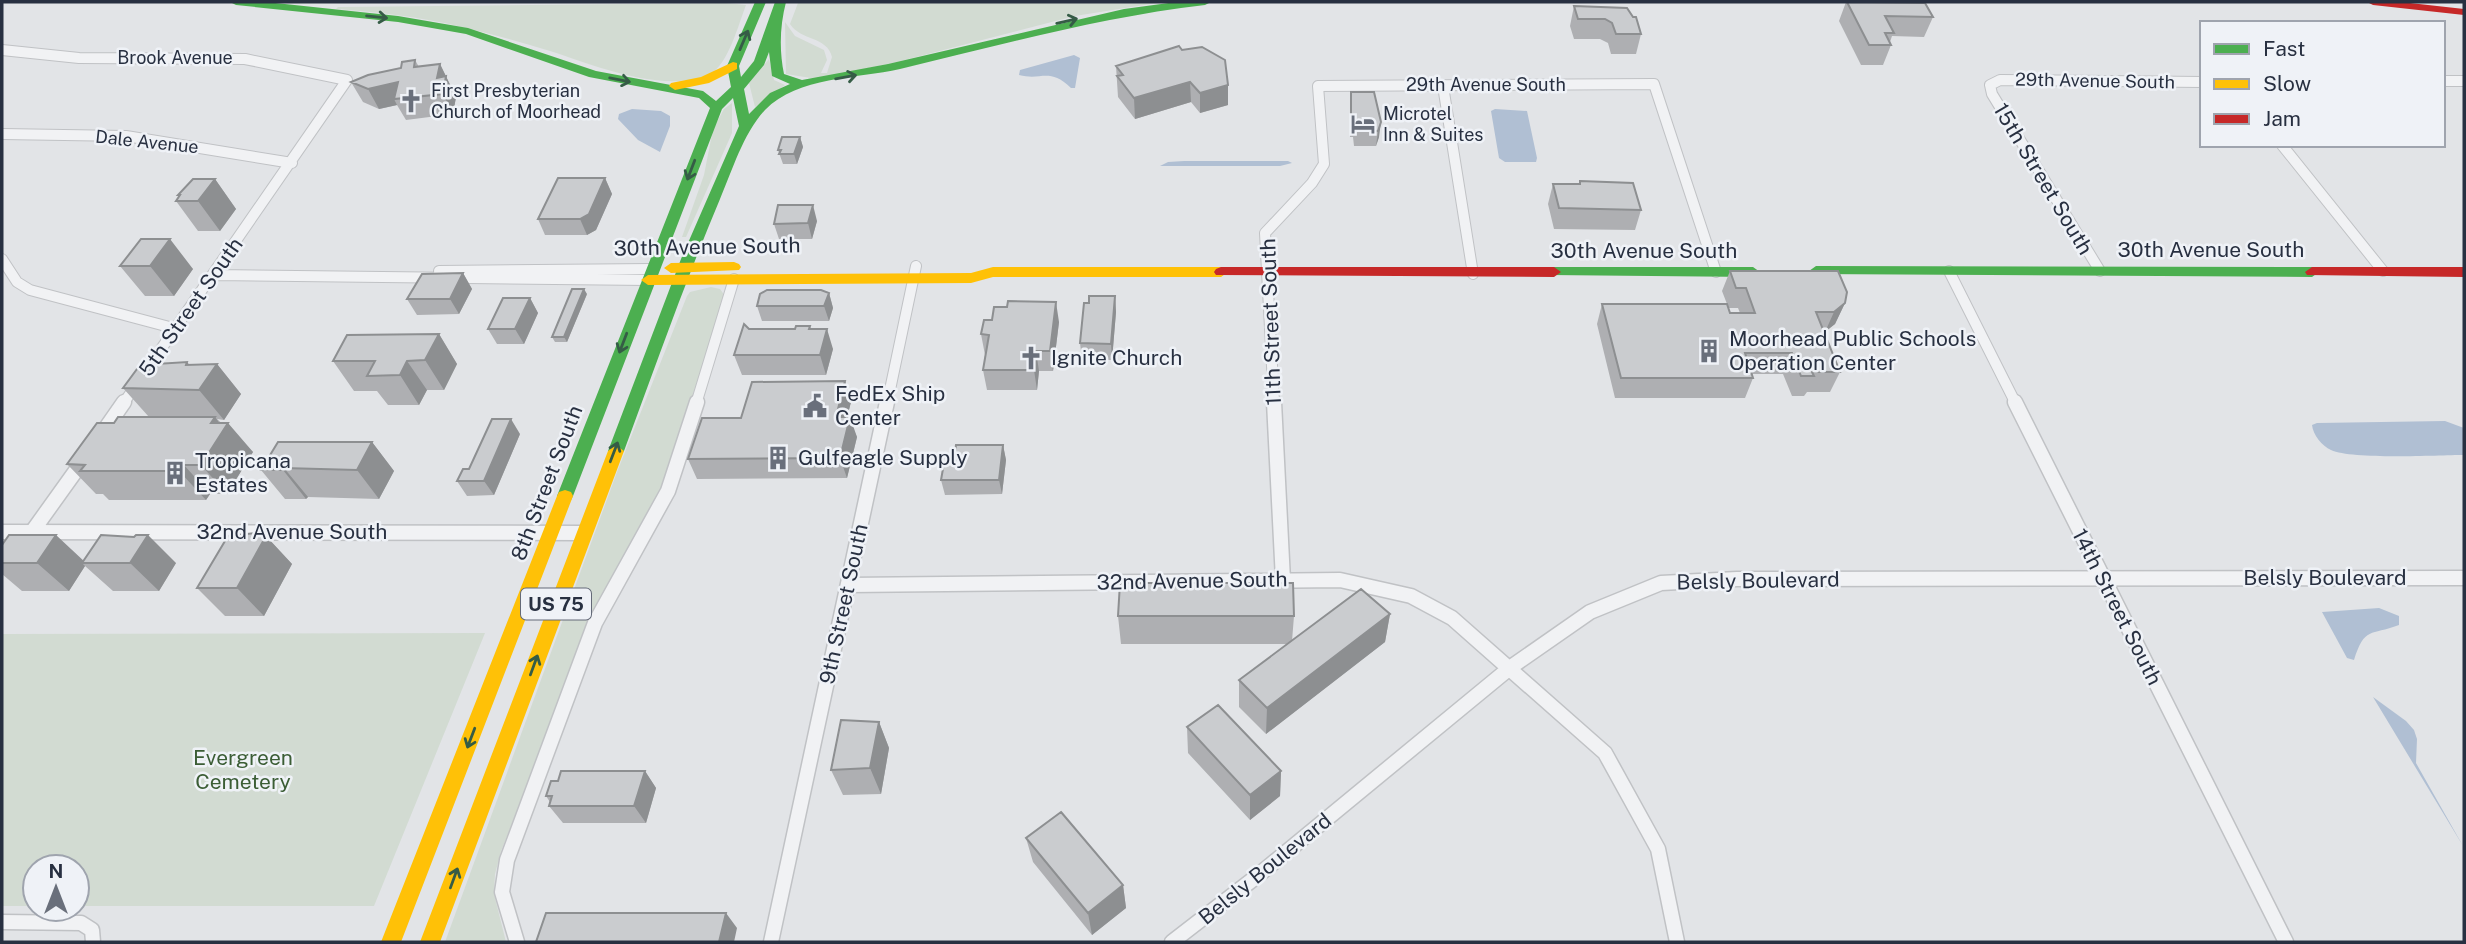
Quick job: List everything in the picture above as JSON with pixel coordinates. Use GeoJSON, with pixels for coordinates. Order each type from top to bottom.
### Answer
{"type":"FeatureCollection","features":[{"type":"Feature","properties":{"kind":"main road"},"geometry":{"type":"LineString","coordinates":[[236,2],[398,19],[468,31],[593,74],[702,95],[716,107]]}},
{"type":"Feature","properties":{"kind":"main road"},"geometry":{"type":"LineString","coordinates":[[746,126],[777,94],[803,84],[889,68],[1070,20],[1129,9],[1205,2]]}},
{"type":"Feature","properties":{"kind":"main road"},"geometry":{"type":"LineString","coordinates":[[2373,2],[2464,12]]}},
{"type":"Feature","properties":{"kind":"main road"},"geometry":{"type":"LineString","coordinates":[[746,126],[733,66],[758,8]]}},
{"type":"Feature","properties":{"kind":"main road"},"geometry":{"type":"LineString","coordinates":[[779,8],[775,60],[778,76],[803,84]]}},
{"type":"Feature","properties":{"kind":"main road","name":"8th Street South"},"geometry":{"type":"LineString","coordinates":[[391,942],[716,107],[739,87],[761,62],[779,8]]}},
{"type":"Feature","properties":{"kind":"main road"},"geometry":{"type":"LineString","coordinates":[[668,88],[705,80],[733,66]]}},
{"type":"Feature","properties":{"kind":"main road","name":"US 75"},"geometry":{"type":"LineString","coordinates":[[430,942],[683,273],[746,126]]}},
{"type":"Feature","properties":{"kind":"main road","name":"30th Avenue South"},"geometry":{"type":"LineString","coordinates":[[1796,271],[2464,272]]}},
{"type":"Feature","properties":{"kind":"main road","name":"30th Avenue South"},"geometry":{"type":"LineString","coordinates":[[650,274],[915,272],[971,278],[993,272],[1770,272]]}},
{"type":"Feature","properties":{"kind":"main road","name":"30th Avenue South"},"geometry":{"type":"LineString","coordinates":[[683,273],[734,279],[915,272]]}},
{"type":"Feature","properties":{"kind":"street","name":"Brook Avenue"},"geometry":{"type":"LineString","coordinates":[[2,50],[79,58],[245,59],[347,80]]}},
{"type":"Feature","properties":{"kind":"street","name":"5th Street South"},"geometry":{"type":"LineString","coordinates":[[32,532],[214,275],[347,80]]}},
{"type":"Feature","properties":{"kind":"street","name":"29th Avenue South"},"geometry":{"type":"LineString","coordinates":[[1990,85],[2000,80],[2200,82]]}},
{"type":"Feature","properties":{"kind":"street"},"geometry":{"type":"LineString","coordinates":[[2445,80],[2464,81]]}},
{"type":"Feature","properties":{"kind":"street","name":"29th Avenue South"},"geometry":{"type":"LineString","coordinates":[[1318,86],[1654,84],[1716,272]]}},
{"type":"Feature","properties":{"kind":"street","name":"15th Street South"},"geometry":{"type":"LineString","coordinates":[[1990,85],[1992,94],[2100,271]]}},
{"type":"Feature","properties":{"kind":"street","name":"11th Street South"},"geometry":{"type":"LineString","coordinates":[[1283,580],[1265,233],[1272,221],[1319,175],[1324,164],[1318,86]]}},
{"type":"Feature","properties":{"kind":"street"},"geometry":{"type":"LineString","coordinates":[[1443,86],[1474,274]]}},
{"type":"Feature","properties":{"kind":"street","name":"Dale Avenue"},"geometry":{"type":"LineString","coordinates":[[2,134],[126,136],[292,163]]}},
{"type":"Feature","properties":{"kind":"street"},"geometry":{"type":"LineString","coordinates":[[2284,147],[2383,271]]}},
{"type":"Feature","properties":{"kind":"street"},"geometry":{"type":"LineString","coordinates":[[2,259],[17,282],[30,290],[177,328]]}},
{"type":"Feature","properties":{"kind":"street","name":"14th Street South"},"geometry":{"type":"LineString","coordinates":[[1949,271],[2286,942]]}},
{"type":"Feature","properties":{"kind":"street","name":"9th Street South"},"geometry":{"type":"LineString","coordinates":[[771,942],[915,272]]}},
{"type":"Feature","properties":{"kind":"street","name":"30th Avenue South"},"geometry":{"type":"LineString","coordinates":[[214,275],[423,275],[429,279],[650,274]]}},
{"type":"Feature","properties":{"kind":"street"},"geometry":{"type":"LineString","coordinates":[[517,942],[502,892],[508,860],[594,623],[668,491],[734,279]]}},
{"type":"Feature","properties":{"kind":"street","name":"32nd Avenue South"},"geometry":{"type":"LineString","coordinates":[[2,532],[583,533]]}},
{"type":"Feature","properties":{"kind":"street","name":"Belsly Boulevard"},"geometry":{"type":"LineString","coordinates":[[1172,942],[1256,877],[1511,667],[1590,611],[1661,583],[1737,579],[2464,578]]}},
{"type":"Feature","properties":{"kind":"street","name":"32nd Avenue South"},"geometry":{"type":"LineString","coordinates":[[849,585],[1340,580],[1411,596],[1452,618],[1511,667]]}},
{"type":"Feature","properties":{"kind":"street"},"geometry":{"type":"LineString","coordinates":[[1511,667],[1605,753],[1658,849],[1677,942]]}},
{"type":"Feature","properties":{"kind":"street"},"geometry":{"type":"LineString","coordinates":[[2,922],[68,922],[92,935]]}},
{"type":"Feature","properties":{"kind":"green space"},"geometry":{"type":"Polygon","coordinates":[[[1163,2],[1075,16],[897,62],[817,79],[786,74],[785,22],[795,36],[824,50],[827,60],[821,73],[827,73],[832,57],[825,45],[800,33],[790,24],[798,3],[1163,2]]]}},
{"type":"Feature","properties":{"kind":"green space"},"geometry":{"type":"Polygon","coordinates":[[[746,5],[722,62],[710,74],[692,80],[672,81],[629,76],[517,41],[447,23],[336,9],[338,7],[746,5]]]}},
{"type":"Feature","properties":{"kind":"green space"},"geometry":{"type":"Polygon","coordinates":[[[769,59],[774,80],[785,85],[755,107],[749,83],[769,59]]]}},
{"type":"Feature","properties":{"kind":"green space"},"geometry":{"type":"Polygon","coordinates":[[[732,103],[732,133],[686,237],[682,237],[704,175],[713,129],[724,109],[732,103]]]}},
{"type":"Feature","properties":{"kind":"green space"},"geometry":{"type":"Polygon","coordinates":[[[711,287],[720,289],[725,296],[663,486],[588,621],[544,744],[501,851],[495,874],[494,894],[506,942],[445,942],[617,472],[687,296],[690,292],[711,287]]]}},
{"type":"Feature","properties":{"kind":"green space","name":"Evergreen Cemetery"},"geometry":{"type":"Polygon","coordinates":[[[485,633],[374,906],[91,906],[91,853],[21,853],[21,906],[2,906],[2,634],[485,633]]]}},
{"type":"Feature","properties":{"kind":"water"},"geometry":{"type":"Polygon","coordinates":[[[1074,55],[1080,58],[1075,88],[1051,76],[1019,75],[1020,70],[1074,55]]]}},
{"type":"Feature","properties":{"kind":"water"},"geometry":{"type":"Polygon","coordinates":[[[632,109],[661,111],[670,116],[670,126],[660,152],[638,140],[618,119],[619,114],[632,109]]]}},
{"type":"Feature","properties":{"kind":"water"},"geometry":{"type":"Polygon","coordinates":[[[1491,111],[1527,111],[1536,162],[1505,162],[1499,158],[1491,111]]]}},
{"type":"Feature","properties":{"kind":"water"},"geometry":{"type":"Polygon","coordinates":[[[1168,162],[1292,163],[1280,166],[1160,166],[1168,162]]]}},
{"type":"Feature","properties":{"kind":"water"},"geometry":{"type":"Polygon","coordinates":[[[2445,421],[2464,428],[2464,455],[2375,456],[2342,453],[2321,443],[2312,425],[2317,423],[2445,421]]]}},
{"type":"Feature","properties":{"kind":"water"},"geometry":{"type":"Polygon","coordinates":[[[2379,608],[2399,616],[2399,625],[2365,637],[2354,660],[2347,658],[2322,612],[2379,608]]]}},
{"type":"Feature","properties":{"kind":"water"},"geometry":{"type":"Polygon","coordinates":[[[2373,697],[2414,730],[2417,739],[2416,763],[2463,846],[2373,697]]]}},
{"type":"Feature","properties":{"kind":"building"},"geometry":{"type":"Polygon","coordinates":[[[1847,2],[1925,3],[1933,17],[1885,16],[1894,33],[1885,33],[1891,45],[1869,45],[1847,2]]]}},
{"type":"Feature","properties":{"kind":"building"},"geometry":{"type":"Polygon","coordinates":[[[1574,6],[1627,8],[1633,17],[1636,17],[1641,34],[1616,34],[1612,23],[1605,19],[1578,19],[1574,6]]]}},
{"type":"Feature","properties":{"kind":"building"},"geometry":{"type":"Polygon","coordinates":[[[1179,46],[1182,50],[1202,47],[1225,60],[1228,85],[1200,93],[1190,82],[1134,98],[1117,76],[1123,75],[1116,66],[1179,46]]]}},
{"type":"Feature","properties":{"kind":"building"},"geometry":{"type":"Polygon","coordinates":[[[415,60],[414,67],[440,64],[437,78],[446,76],[443,94],[394,99],[398,82],[368,89],[351,82],[368,75],[401,68],[402,62],[415,60]]]}},
{"type":"Feature","properties":{"kind":"building"},"geometry":{"type":"Polygon","coordinates":[[[1351,92],[1374,92],[1381,122],[1378,131],[1356,131],[1355,122],[1351,122],[1351,92]]]}},
{"type":"Feature","properties":{"kind":"building"},"geometry":{"type":"Polygon","coordinates":[[[782,137],[800,137],[794,154],[779,154],[782,137]]]}},
{"type":"Feature","properties":{"kind":"building"},"geometry":{"type":"Polygon","coordinates":[[[558,178],[605,178],[589,214],[580,219],[538,219],[558,178]]]}},
{"type":"Feature","properties":{"kind":"building"},"geometry":{"type":"Polygon","coordinates":[[[193,179],[215,179],[198,201],[176,201],[178,195],[193,179]]]}},
{"type":"Feature","properties":{"kind":"building"},"geometry":{"type":"Polygon","coordinates":[[[1580,181],[1633,183],[1641,210],[1559,208],[1553,184],[1580,184],[1580,181]]]}},
{"type":"Feature","properties":{"kind":"building"},"geometry":{"type":"Polygon","coordinates":[[[778,205],[813,205],[808,223],[774,224],[778,205]]]}},
{"type":"Feature","properties":{"kind":"building"},"geometry":{"type":"Polygon","coordinates":[[[141,239],[170,239],[150,266],[120,266],[141,239]]]}},
{"type":"Feature","properties":{"kind":"building","name":"Moorhead Public Schools Operation Center"},"geometry":{"type":"Polygon","coordinates":[[[1730,271],[1838,271],[1847,292],[1845,303],[1834,312],[1816,312],[1840,372],[1812,372],[1814,376],[1801,376],[1792,353],[1745,353],[1753,378],[1621,378],[1602,304],[1727,304],[1730,313],[1755,313],[1746,288],[1736,288],[1730,271]]]}},
{"type":"Feature","properties":{"kind":"building"},"geometry":{"type":"Polygon","coordinates":[[[463,273],[450,299],[407,299],[422,274],[463,273]]]}},
{"type":"Feature","properties":{"kind":"building"},"geometry":{"type":"Polygon","coordinates":[[[572,289],[584,289],[564,337],[552,337],[572,289]]]}},
{"type":"Feature","properties":{"kind":"building"},"geometry":{"type":"Polygon","coordinates":[[[767,290],[821,290],[829,293],[824,306],[757,306],[760,294],[767,290]]]}},
{"type":"Feature","properties":{"kind":"building"},"geometry":{"type":"Polygon","coordinates":[[[1089,296],[1115,296],[1111,344],[1080,343],[1084,303],[1089,303],[1089,296]]]}},
{"type":"Feature","properties":{"kind":"building"},"geometry":{"type":"Polygon","coordinates":[[[503,298],[530,298],[515,329],[488,329],[503,298]]]}},
{"type":"Feature","properties":{"kind":"building"},"geometry":{"type":"Polygon","coordinates":[[[1008,301],[1056,302],[1050,351],[1036,351],[1034,370],[983,370],[989,335],[981,334],[984,320],[992,320],[994,307],[1007,307],[1008,301]]]}},
{"type":"Feature","properties":{"kind":"building"},"geometry":{"type":"Polygon","coordinates":[[[744,324],[749,329],[795,329],[796,326],[810,326],[809,329],[827,329],[820,355],[734,355],[744,324]]]}},
{"type":"Feature","properties":{"kind":"building"},"geometry":{"type":"Polygon","coordinates":[[[439,334],[425,360],[407,361],[400,375],[367,376],[375,361],[333,361],[347,335],[439,334]]]}},
{"type":"Feature","properties":{"kind":"building"},"geometry":{"type":"Polygon","coordinates":[[[187,362],[186,365],[217,364],[199,390],[123,388],[140,365],[187,362]]]}},
{"type":"Feature","properties":{"kind":"building"},"geometry":{"type":"Polygon","coordinates":[[[845,381],[836,417],[850,417],[840,458],[688,459],[702,418],[741,418],[752,382],[845,381]]]}},
{"type":"Feature","properties":{"kind":"building"},"geometry":{"type":"Polygon","coordinates":[[[118,417],[215,417],[211,423],[228,423],[201,465],[184,465],[179,471],[80,471],[85,465],[67,464],[97,423],[114,423],[118,417]]]}},
{"type":"Feature","properties":{"kind":"building"},"geometry":{"type":"Polygon","coordinates":[[[492,419],[511,419],[484,481],[457,481],[463,469],[469,469],[492,419]]]}},
{"type":"Feature","properties":{"kind":"building"},"geometry":{"type":"Polygon","coordinates":[[[278,442],[372,442],[357,470],[261,470],[278,442]]]}},
{"type":"Feature","properties":{"kind":"building"},"geometry":{"type":"Polygon","coordinates":[[[956,445],[1003,445],[999,480],[941,480],[944,463],[953,463],[956,445]]]}},
{"type":"Feature","properties":{"kind":"building"},"geometry":{"type":"Polygon","coordinates":[[[257,533],[256,536],[266,536],[237,588],[197,588],[228,536],[257,533]]]}},
{"type":"Feature","properties":{"kind":"building"},"geometry":{"type":"Polygon","coordinates":[[[9,535],[56,535],[37,563],[2,563],[2,545],[9,535]]]}},
{"type":"Feature","properties":{"kind":"building"},"geometry":{"type":"Polygon","coordinates":[[[101,535],[148,535],[130,563],[82,563],[101,535]]]}},
{"type":"Feature","properties":{"kind":"building"},"geometry":{"type":"Polygon","coordinates":[[[1120,583],[1293,583],[1294,616],[1118,616],[1120,583]]]}},
{"type":"Feature","properties":{"kind":"building"},"geometry":{"type":"Polygon","coordinates":[[[1361,589],[1390,614],[1267,708],[1239,680],[1361,589]]]}},
{"type":"Feature","properties":{"kind":"building"},"geometry":{"type":"Polygon","coordinates":[[[1218,705],[1281,771],[1250,795],[1187,727],[1218,705]]]}},
{"type":"Feature","properties":{"kind":"building"},"geometry":{"type":"Polygon","coordinates":[[[841,720],[879,722],[870,768],[831,770],[841,720]]]}},
{"type":"Feature","properties":{"kind":"building"},"geometry":{"type":"Polygon","coordinates":[[[561,771],[645,771],[634,806],[549,806],[552,796],[546,796],[551,781],[558,781],[561,771]]]}},
{"type":"Feature","properties":{"kind":"building"},"geometry":{"type":"Polygon","coordinates":[[[1061,812],[1123,885],[1088,913],[1026,838],[1061,812]]]}},
{"type":"Feature","properties":{"kind":"building"},"geometry":{"type":"Polygon","coordinates":[[[546,913],[726,913],[719,942],[536,942],[546,913]]]}},
{"type":"Feature","properties":{"kind":"traffic: fast"},"geometry":{"type":"LineString","coordinates":[[236,2],[398,19],[468,31],[593,74],[703,95],[716,107]]}},
{"type":"Feature","properties":{"kind":"traffic: fast"},"geometry":{"type":"LineString","coordinates":[[616,451],[688,259],[745,126],[733,66],[760,2]]}},
{"type":"Feature","properties":{"kind":"traffic: fast"},"geometry":{"type":"LineString","coordinates":[[565,496],[716,107],[739,87],[760,62],[781,2]]}},
{"type":"Feature","properties":{"kind":"traffic: fast"},"geometry":{"type":"LineString","coordinates":[[745,126],[774,96],[805,83],[888,68],[1045,29],[1124,13],[1205,2]]}},
{"type":"Feature","properties":{"kind":"traffic: fast"},"geometry":{"type":"LineString","coordinates":[[776,14],[775,59],[778,76],[802,84]]}},
{"type":"Feature","properties":{"kind":"traffic: fast"},"geometry":{"type":"LineString","coordinates":[[1816,271],[2312,272]]}},
{"type":"Feature","properties":{"kind":"traffic: fast"},"geometry":{"type":"LineString","coordinates":[[1554,272],[1753,272]]}},
{"type":"Feature","properties":{"kind":"traffic: slow"},"geometry":{"type":"LineString","coordinates":[[675,86],[705,80],[733,66]]}},
{"type":"Feature","properties":{"kind":"traffic: slow"},"geometry":{"type":"LineString","coordinates":[[671,268],[734,267]]}},
{"type":"Feature","properties":{"kind":"traffic: slow"},"geometry":{"type":"LineString","coordinates":[[648,280],[971,278],[993,272],[1221,272]]}},
{"type":"Feature","properties":{"kind":"traffic: slow"},"geometry":{"type":"LineString","coordinates":[[430,942],[616,451]]}},
{"type":"Feature","properties":{"kind":"traffic: slow"},"geometry":{"type":"LineString","coordinates":[[391,942],[565,496]]}},
{"type":"Feature","properties":{"kind":"traffic: jam"},"geometry":{"type":"LineString","coordinates":[[2373,2],[2464,12]]}},
{"type":"Feature","properties":{"kind":"traffic: jam"},"geometry":{"type":"LineString","coordinates":[[1221,272],[1554,272]]}},
{"type":"Feature","properties":{"kind":"traffic: jam"},"geometry":{"type":"LineString","coordinates":[[2312,272],[2464,272]]}},
{"type":"Feature","properties":{"kind":"place","name":"First Presbyterian Church of Moorhead"},"geometry":{"type":"Point","coordinates":[411,101]}},
{"type":"Feature","properties":{"kind":"place","name":"Microtel Inn & Suites"},"geometry":{"type":"Point","coordinates":[1363,124]}},
{"type":"Feature","properties":{"kind":"place","name":"Moorhead Public Schools Operation Center"},"geometry":{"type":"Point","coordinates":[1709,351]}},
{"type":"Feature","properties":{"kind":"place","name":"Ignite Church"},"geometry":{"type":"Point","coordinates":[1031,358]}},
{"type":"Feature","properties":{"kind":"place","name":"FedEx Ship Center"},"geometry":{"type":"Point","coordinates":[815,406]}},
{"type":"Feature","properties":{"kind":"place","name":"Gulfeagle Supply"},"geometry":{"type":"Point","coordinates":[778,458]}},
{"type":"Feature","properties":{"kind":"place","name":"Tropicana Estates"},"geometry":{"type":"Point","coordinates":[175,473]}}]}
